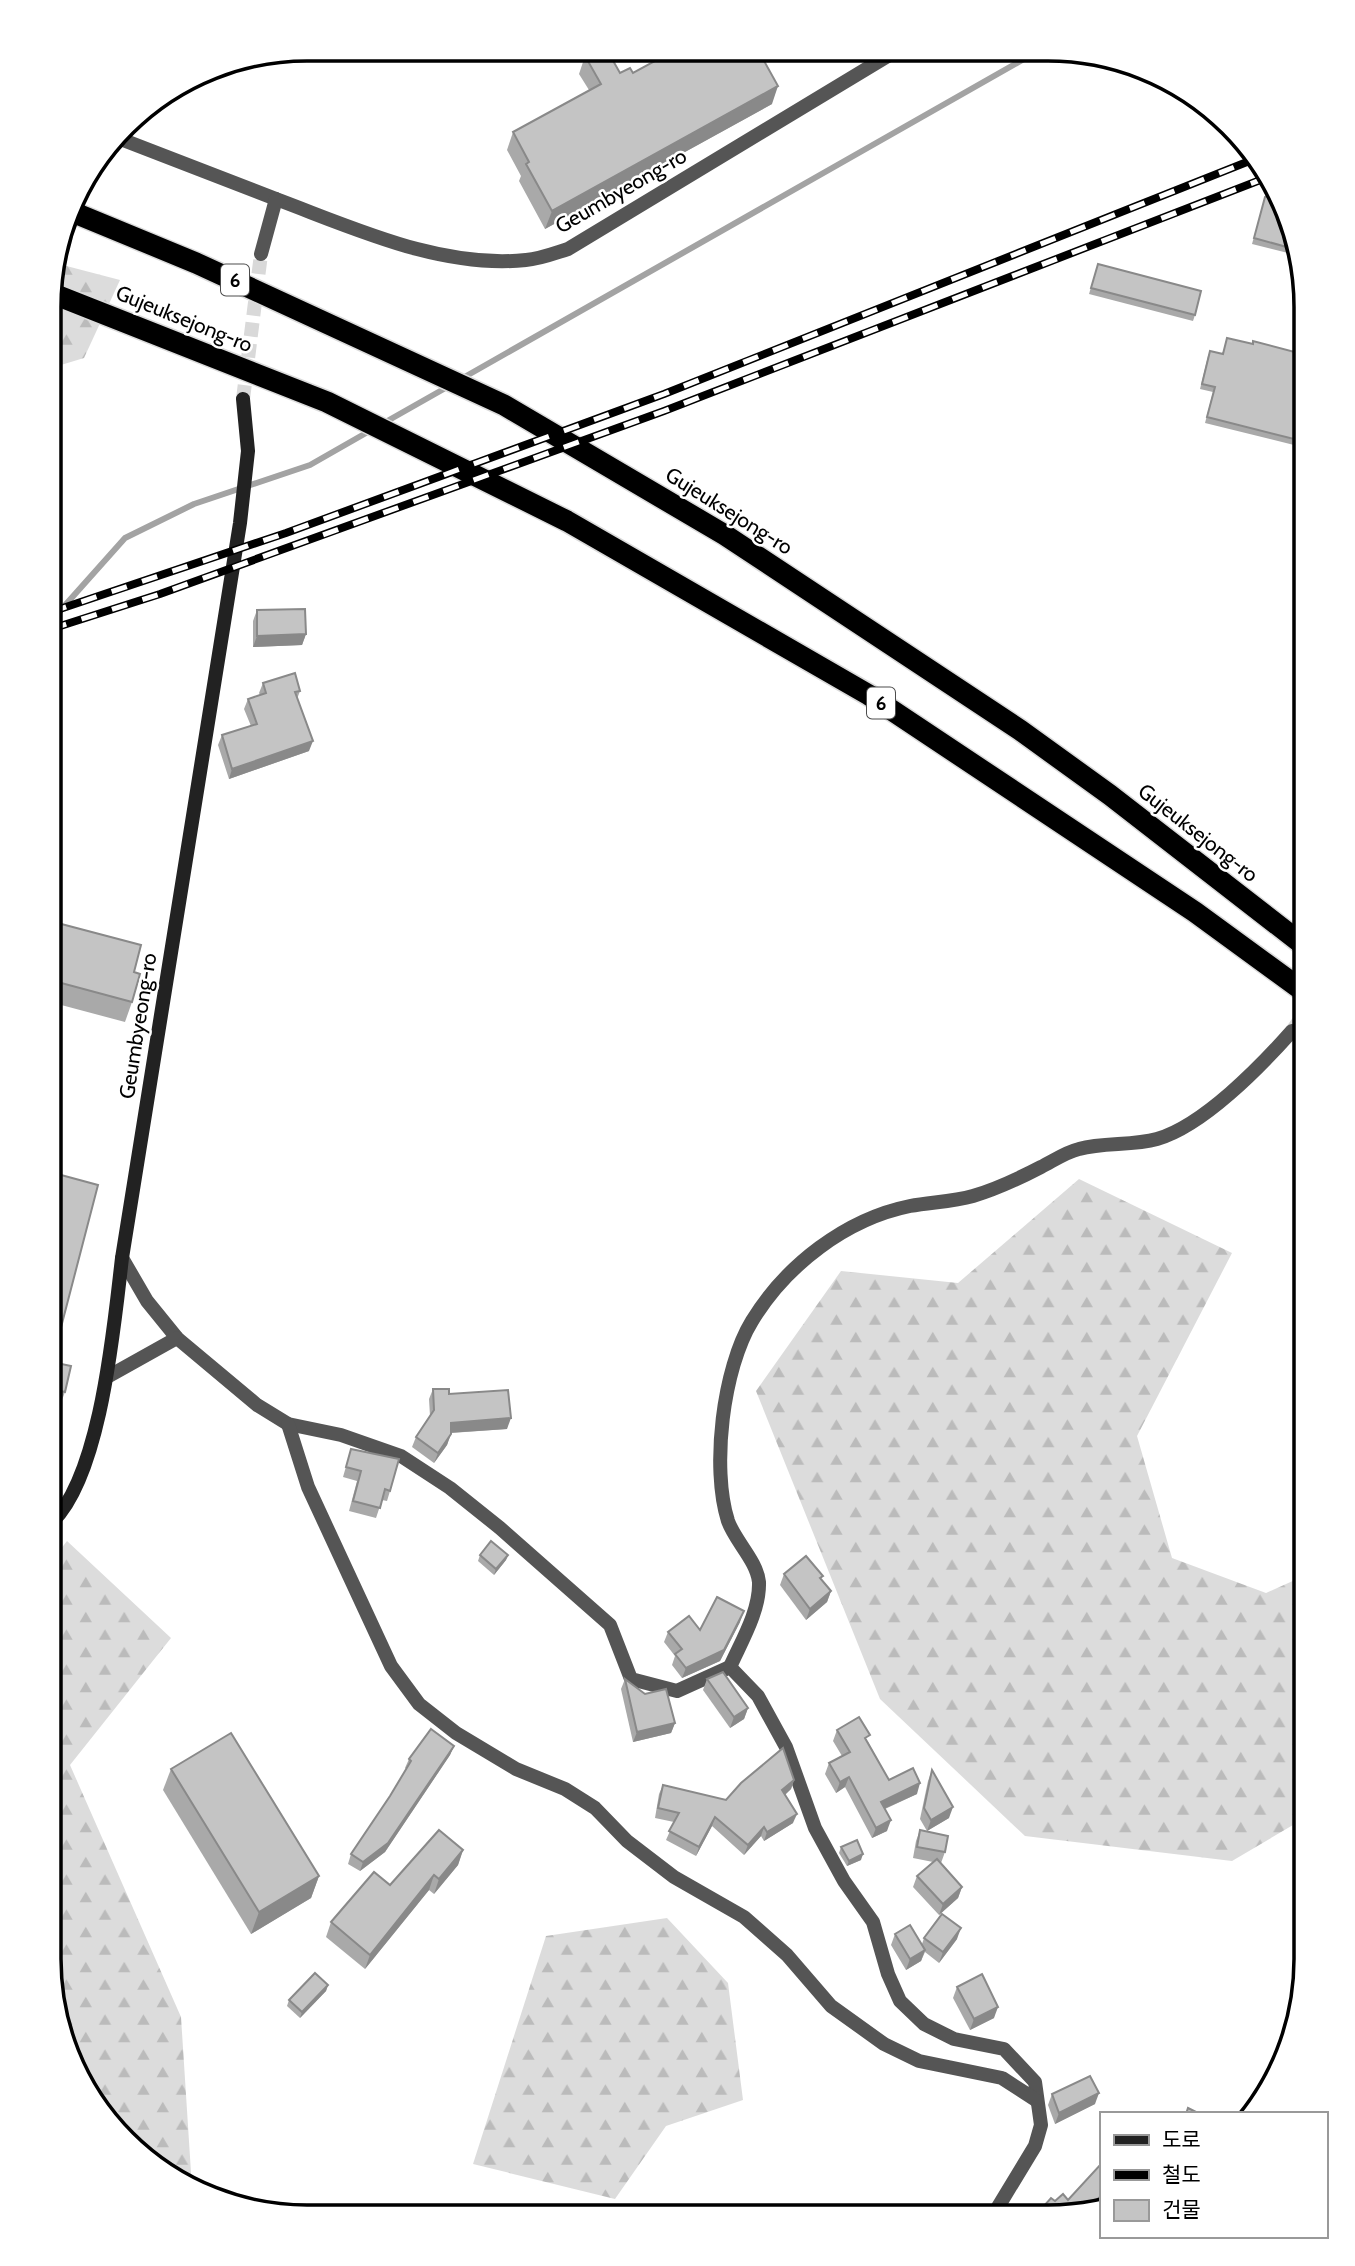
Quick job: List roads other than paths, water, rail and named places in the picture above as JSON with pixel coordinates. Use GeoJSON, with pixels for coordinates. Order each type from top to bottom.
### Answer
{"type":"FeatureCollection","features":[{"type":"Feature","properties":{"kind":"highway","name":"Gujeuksejong-ro"},"geometry":{"type":"LineString","coordinates":[[79,215],[196,263],[398,353],[504,405],[725,536],[902,650],[1110,795],[1294,937]]}},
{"type":"Feature","properties":{"kind":"highway","name":"Gujeuksejong-ro"},"geometry":{"type":"LineString","coordinates":[[62,297],[327,402],[567,521],[869,695],[1195,912],[1294,984]]}},
{"type":"Feature","properties":{"kind":"street","name":"Geumbyeong-ro"},"geometry":{"type":"LineString","coordinates":[[126,141],[382,238],[465,259],[527,261],[568,249],[879,61]]}},
{"type":"Feature","properties":{"kind":"street"},"geometry":{"type":"LineString","coordinates":[[261,254],[276,199]]}},
{"type":"Feature","properties":{"kind":"street","name":"Geumbyeong-ro"},"geometry":{"type":"LineString","coordinates":[[61,1511],[82,1472],[109,1376],[122,1258],[240,523],[248,451],[243,399]]}},
{"type":"Feature","properties":{"kind":"street"},"geometry":{"type":"LineString","coordinates":[[122,1258],[147,1301],[177,1338],[257,1405],[288,1424],[341,1434],[401,1456],[450,1488],[610,1625],[631,1679],[677,1691],[730,1667],[757,1600],[759,1580],[728,1521],[721,1473],[723,1422],[732,1366],[752,1321],[797,1264],[831,1240],[872,1217],[910,1206],[959,1200],[1002,1187],[1077,1149],[1158,1138],[1199,1116],[1255,1073],[1292,1031]]}},
{"type":"Feature","properties":{"kind":"street"},"geometry":{"type":"LineString","coordinates":[[109,1376],[177,1338]]}},
{"type":"Feature","properties":{"kind":"street"},"geometry":{"type":"LineString","coordinates":[[288,1424],[308,1487],[346,1570],[391,1666],[419,1704],[456,1733],[516,1769],[565,1789],[595,1808],[627,1841],[674,1877],[744,1917],[787,1955],[831,2006],[884,2044],[919,2061],[1002,2078],[1036,2101]]}},
{"type":"Feature","properties":{"kind":"street"},"geometry":{"type":"LineString","coordinates":[[730,1667],[758,1696],[786,1747],[815,1828],[844,1881],[873,1922],[888,1974],[900,2001],[924,2024],[954,2039],[1004,2049],[1035,2082],[1041,2125],[1035,2146],[999,2205]]}},
{"type":"Feature","properties":{"kind":"waterway"},"geometry":{"type":"LineString","coordinates":[[461,379],[1020,61]]}},
{"type":"Feature","properties":{"kind":"waterway"},"geometry":{"type":"LineString","coordinates":[[382,424],[449,386]]}},
{"type":"Feature","properties":{"kind":"waterway"},"geometry":{"type":"LineString","coordinates":[[61,610],[125,538],[194,504],[310,465],[373,429]]}},
{"type":"Feature","properties":{"kind":"tunnel"},"geometry":{"type":"LineString","coordinates":[[243,399],[261,254]]}},
{"type":"Feature","properties":{"kind":"railway"},"geometry":{"type":"LineString","coordinates":[[61,609],[286,533],[664,394],[1246,162]]}},
{"type":"Feature","properties":{"kind":"railway"},"geometry":{"type":"LineString","coordinates":[[61,626],[160,594],[664,411],[1258,181]]}}]}
